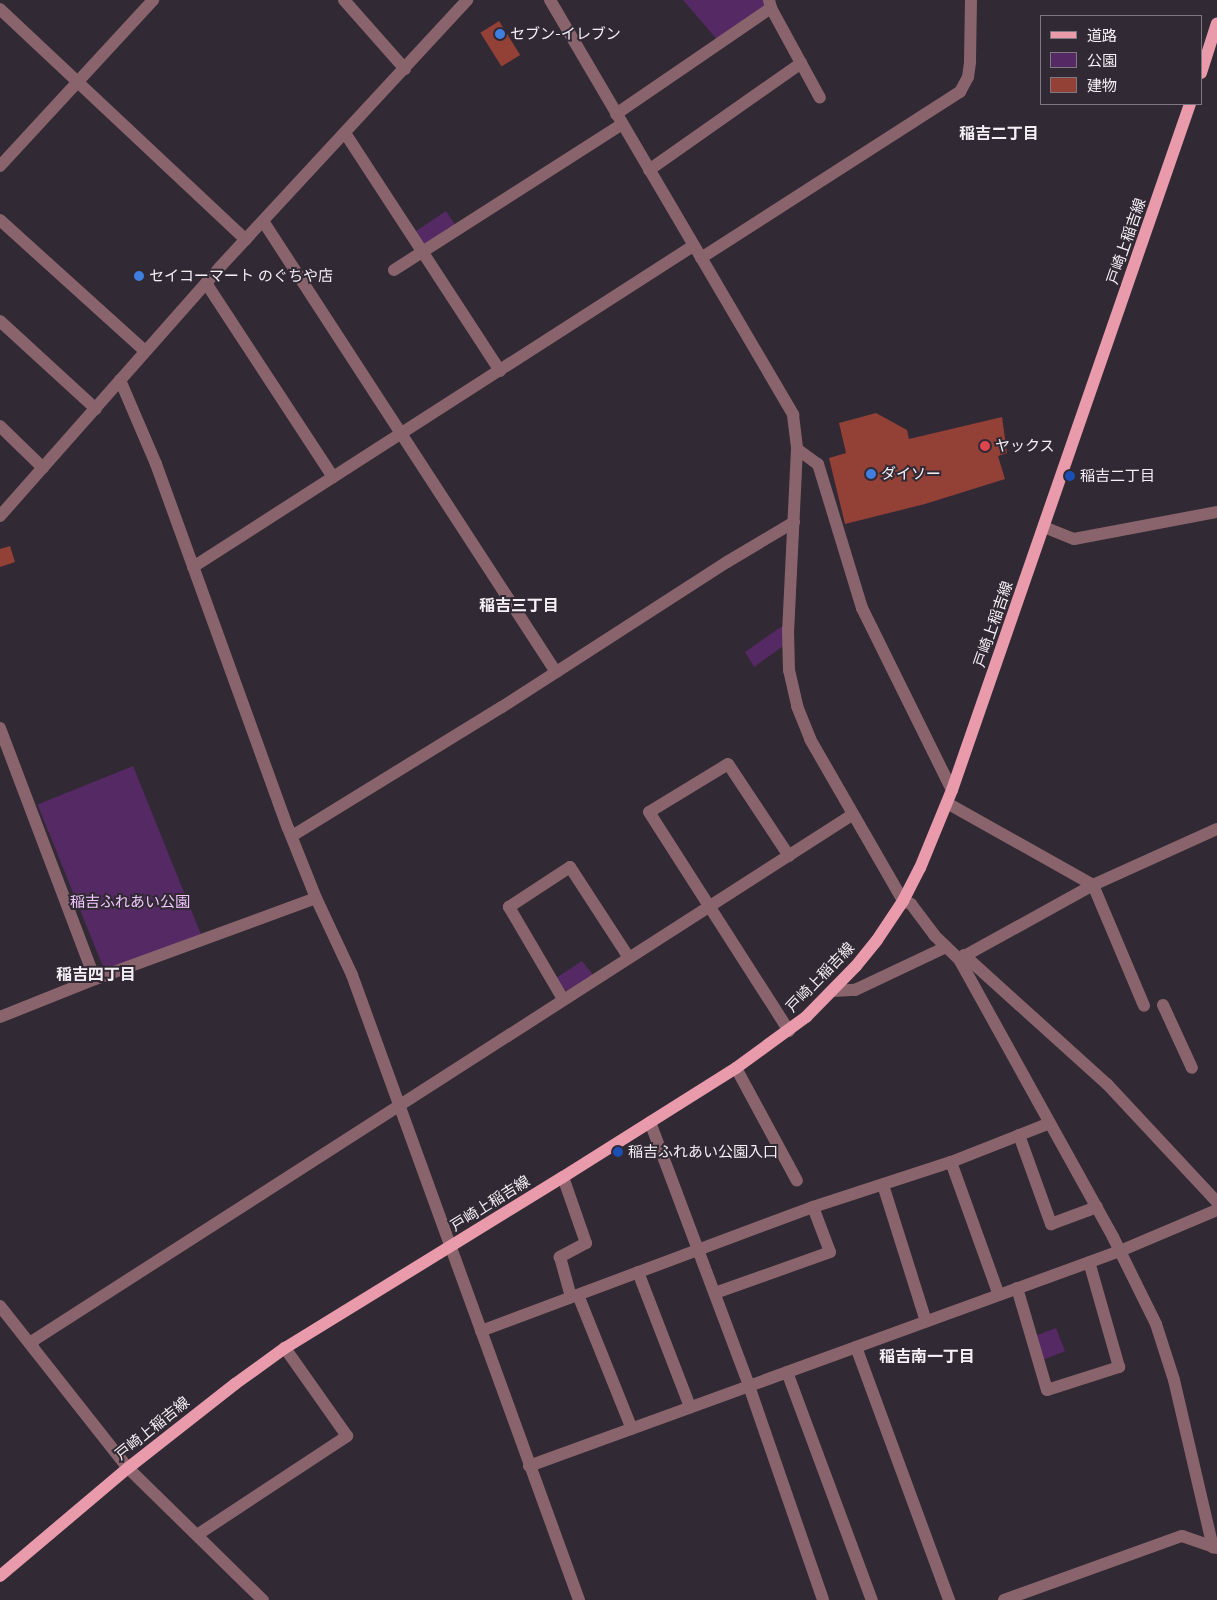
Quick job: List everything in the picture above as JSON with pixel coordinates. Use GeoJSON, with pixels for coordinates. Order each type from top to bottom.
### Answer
{"type":"FeatureCollection","features":[{"type":"Feature","properties":{"kind":"main road"},"geometry":{"type":"LineString","coordinates":[[1202,70],[1217,23]]}},
{"type":"Feature","properties":{"kind":"main road","name":"戸崎上稲吉線"},"geometry":{"type":"LineString","coordinates":[[0,1576],[190,1418],[285,1348],[563,1177],[736,1068],[789,1031],[833,991],[877,940],[903,900],[920,868],[952,790],[1190,105]]}},
{"type":"Feature","properties":{"kind":"street"},"geometry":{"type":"LineString","coordinates":[[0,166],[154,0]]}},
{"type":"Feature","properties":{"kind":"street"},"geometry":{"type":"LineString","coordinates":[[344,0],[405,69]]}},
{"type":"Feature","properties":{"kind":"street"},"geometry":{"type":"LineString","coordinates":[[2,511],[96,409],[144,351],[467,0]]}},
{"type":"Feature","properties":{"kind":"street"},"geometry":{"type":"LineString","coordinates":[[550,0],[793,415],[796,449],[788,630],[790,670],[797,706],[810,739],[852,815],[903,900],[911,904],[934,935],[1107,1084],[1217,1202]]}},
{"type":"Feature","properties":{"kind":"street"},"geometry":{"type":"LineString","coordinates":[[701,258],[960,92],[965,85],[969,69],[971,0]]}},
{"type":"Feature","properties":{"kind":"street"},"geometry":{"type":"LineString","coordinates":[[394,270],[619,119],[770,4],[820,98]]}},
{"type":"Feature","properties":{"kind":"street"},"geometry":{"type":"LineString","coordinates":[[0,10],[76,84],[246,240]]}},
{"type":"Feature","properties":{"kind":"street"},"geometry":{"type":"LineString","coordinates":[[649,170],[802,63]]}},
{"type":"Feature","properties":{"kind":"street"},"geometry":{"type":"LineString","coordinates":[[345,132],[500,371]]}},
{"type":"Feature","properties":{"kind":"street"},"geometry":{"type":"LineString","coordinates":[[0,220],[144,351]]}},
{"type":"Feature","properties":{"kind":"street"},"geometry":{"type":"LineString","coordinates":[[263,221],[400,435],[556,672]]}},
{"type":"Feature","properties":{"kind":"street"},"geometry":{"type":"LineString","coordinates":[[193,568],[694,246]]}},
{"type":"Feature","properties":{"kind":"street"},"geometry":{"type":"LineString","coordinates":[[206,283],[334,478]]}},
{"type":"Feature","properties":{"kind":"street"},"geometry":{"type":"LineString","coordinates":[[0,321],[96,409]]}},
{"type":"Feature","properties":{"kind":"street"},"geometry":{"type":"LineString","coordinates":[[120,380],[156,464],[316,898],[352,975],[579,1600]]}},
{"type":"Feature","properties":{"kind":"street"},"geometry":{"type":"LineString","coordinates":[[0,426],[43,468]]}},
{"type":"Feature","properties":{"kind":"street"},"geometry":{"type":"LineString","coordinates":[[796,449],[818,464],[862,608],[952,790]]}},
{"type":"Feature","properties":{"kind":"street"},"geometry":{"type":"LineString","coordinates":[[1044,527],[1074,539],[1217,512]]}},
{"type":"Feature","properties":{"kind":"street"},"geometry":{"type":"LineString","coordinates":[[292,836],[556,672],[727,562],[794,522]]}},
{"type":"Feature","properties":{"kind":"street"},"geometry":{"type":"LineString","coordinates":[[0,728],[95,979]]}},
{"type":"Feature","properties":{"kind":"street"},"geometry":{"type":"LineString","coordinates":[[789,856],[728,764],[650,812],[789,1031]]}},
{"type":"Feature","properties":{"kind":"street"},"geometry":{"type":"LineString","coordinates":[[947,803],[1093,885],[1144,1006]]}},
{"type":"Feature","properties":{"kind":"street"},"geometry":{"type":"LineString","coordinates":[[34,1349],[31,1342],[400,1107],[563,999],[852,815]]}},
{"type":"Feature","properties":{"kind":"street"},"geometry":{"type":"LineString","coordinates":[[961,957],[1093,885],[1217,829]]}},
{"type":"Feature","properties":{"kind":"street"},"geometry":{"type":"LineString","coordinates":[[563,999],[509,907],[570,867],[629,958]]}},
{"type":"Feature","properties":{"kind":"street"},"geometry":{"type":"LineString","coordinates":[[0,1016],[316,898]]}},
{"type":"Feature","properties":{"kind":"street"},"geometry":{"type":"LineString","coordinates":[[833,991],[854,990],[946,947]]}},
{"type":"Feature","properties":{"kind":"street"},"geometry":{"type":"LineString","coordinates":[[961,957],[1097,1207],[1156,1324],[1174,1380],[1215,1548]]}},
{"type":"Feature","properties":{"kind":"street"},"geometry":{"type":"LineString","coordinates":[[1163,1005],[1192,1068]]}},
{"type":"Feature","properties":{"kind":"street"},"geometry":{"type":"LineString","coordinates":[[736,1068],[797,1181]]}},
{"type":"Feature","properties":{"kind":"street"},"geometry":{"type":"LineString","coordinates":[[650,1122],[749,1386],[824,1600]]}},
{"type":"Feature","properties":{"kind":"street"},"geometry":{"type":"LineString","coordinates":[[481,1331],[813,1207],[951,1162],[1050,1123]]}},
{"type":"Feature","properties":{"kind":"street"},"geometry":{"type":"LineString","coordinates":[[1019,1135],[1050,1224],[1097,1207]]}},
{"type":"Feature","properties":{"kind":"street"},"geometry":{"type":"LineString","coordinates":[[951,1162],[999,1294]]}},
{"type":"Feature","properties":{"kind":"street"},"geometry":{"type":"LineString","coordinates":[[563,1177],[586,1243],[560,1257],[574,1296],[632,1429]]}},
{"type":"Feature","properties":{"kind":"street"},"geometry":{"type":"LineString","coordinates":[[883,1185],[926,1321]]}},
{"type":"Feature","properties":{"kind":"street"},"geometry":{"type":"LineString","coordinates":[[714,1294],[830,1252],[813,1207]]}},
{"type":"Feature","properties":{"kind":"street"},"geometry":{"type":"LineString","coordinates":[[529,1466],[1120,1251],[1217,1210]]}},
{"type":"Feature","properties":{"kind":"street"},"geometry":{"type":"LineString","coordinates":[[1017,1288],[1047,1390],[1120,1368],[1089,1262]]}},
{"type":"Feature","properties":{"kind":"street"},"geometry":{"type":"LineString","coordinates":[[638,1272],[690,1407]]}},
{"type":"Feature","properties":{"kind":"street"},"geometry":{"type":"LineString","coordinates":[[0,1306],[128,1468],[263,1600]]}},
{"type":"Feature","properties":{"kind":"street"},"geometry":{"type":"LineString","coordinates":[[856,1347],[949,1600]]}},
{"type":"Feature","properties":{"kind":"street"},"geometry":{"type":"LineString","coordinates":[[197,1535],[347,1436],[285,1348]]}},
{"type":"Feature","properties":{"kind":"street"},"geometry":{"type":"LineString","coordinates":[[786,1372],[872,1600]]}},
{"type":"Feature","properties":{"kind":"street"},"geometry":{"type":"LineString","coordinates":[[1004,1600],[1182,1536],[1215,1548]]}},
{"type":"Feature","properties":{"kind":"green space"},"geometry":{"type":"Polygon","coordinates":[[[683,0],[769,0],[771,8],[720,43],[683,0]]]}},
{"type":"Feature","properties":{"kind":"green space"},"geometry":{"type":"Polygon","coordinates":[[[446,211],[456,226],[424,248],[414,233],[446,211]]]}},
{"type":"Feature","properties":{"kind":"green space"},"geometry":{"type":"Polygon","coordinates":[[[785,624],[786,644],[754,667],[745,652],[785,624]]]}},
{"type":"Feature","properties":{"kind":"green space","name":"稲吉ふれあい公園"},"geometry":{"type":"Polygon","coordinates":[[[133,766],[202,936],[106,974],[38,805],[133,766]]]}},
{"type":"Feature","properties":{"kind":"green space"},"geometry":{"type":"Polygon","coordinates":[[[582,961],[594,976],[567,992],[556,978],[582,961]]]}},
{"type":"Feature","properties":{"kind":"green space"},"geometry":{"type":"Polygon","coordinates":[[[1056,1328],[1065,1351],[1041,1361],[1032,1337],[1056,1328]]]}},
{"type":"Feature","properties":{"kind":"building"},"geometry":{"type":"Polygon","coordinates":[[[499,21],[520,55],[502,67],[480,33],[499,21]]]}},
{"type":"Feature","properties":{"kind":"building"},"geometry":{"type":"Polygon","coordinates":[[[876,413],[907,430],[909,439],[1002,417],[1007,453],[998,456],[1005,479],[925,504],[845,524],[829,458],[846,453],[839,423],[876,413]]]}},
{"type":"Feature","properties":{"kind":"building"},"geometry":{"type":"Polygon","coordinates":[[[10,546],[15,562],[0,567],[0,549],[10,546]]]}},
{"type":"Feature","properties":{"kind":"place","name":"セブン-イレブン"},"geometry":{"type":"Point","coordinates":[500,34]}},
{"type":"Feature","properties":{"kind":"place","name":"セイコーマート のぐちや店"},"geometry":{"type":"Point","coordinates":[139,276]}},
{"type":"Feature","properties":{"kind":"place","name":"ヤックス"},"geometry":{"type":"Point","coordinates":[985,446]}},
{"type":"Feature","properties":{"kind":"place","name":"ダイソー"},"geometry":{"type":"Point","coordinates":[871,474]}},
{"type":"Feature","properties":{"kind":"place","name":"稲吉二丁目"},"geometry":{"type":"Point","coordinates":[1070,476]}},
{"type":"Feature","properties":{"kind":"place","name":"稲吉ふれあい公園入口"},"geometry":{"type":"Point","coordinates":[618,1152]}},
{"type":"Feature","properties":{"kind":"district","name":"稲吉二丁目"},"geometry":{"type":"Point","coordinates":[999,133]}},
{"type":"Feature","properties":{"kind":"district","name":"稲吉三丁目"},"geometry":{"type":"Point","coordinates":[519,605]}},
{"type":"Feature","properties":{"kind":"district","name":"稲吉四丁目"},"geometry":{"type":"Point","coordinates":[96,974]}},
{"type":"Feature","properties":{"kind":"district","name":"稲吉南一丁目"},"geometry":{"type":"Point","coordinates":[927,1356]}}]}
